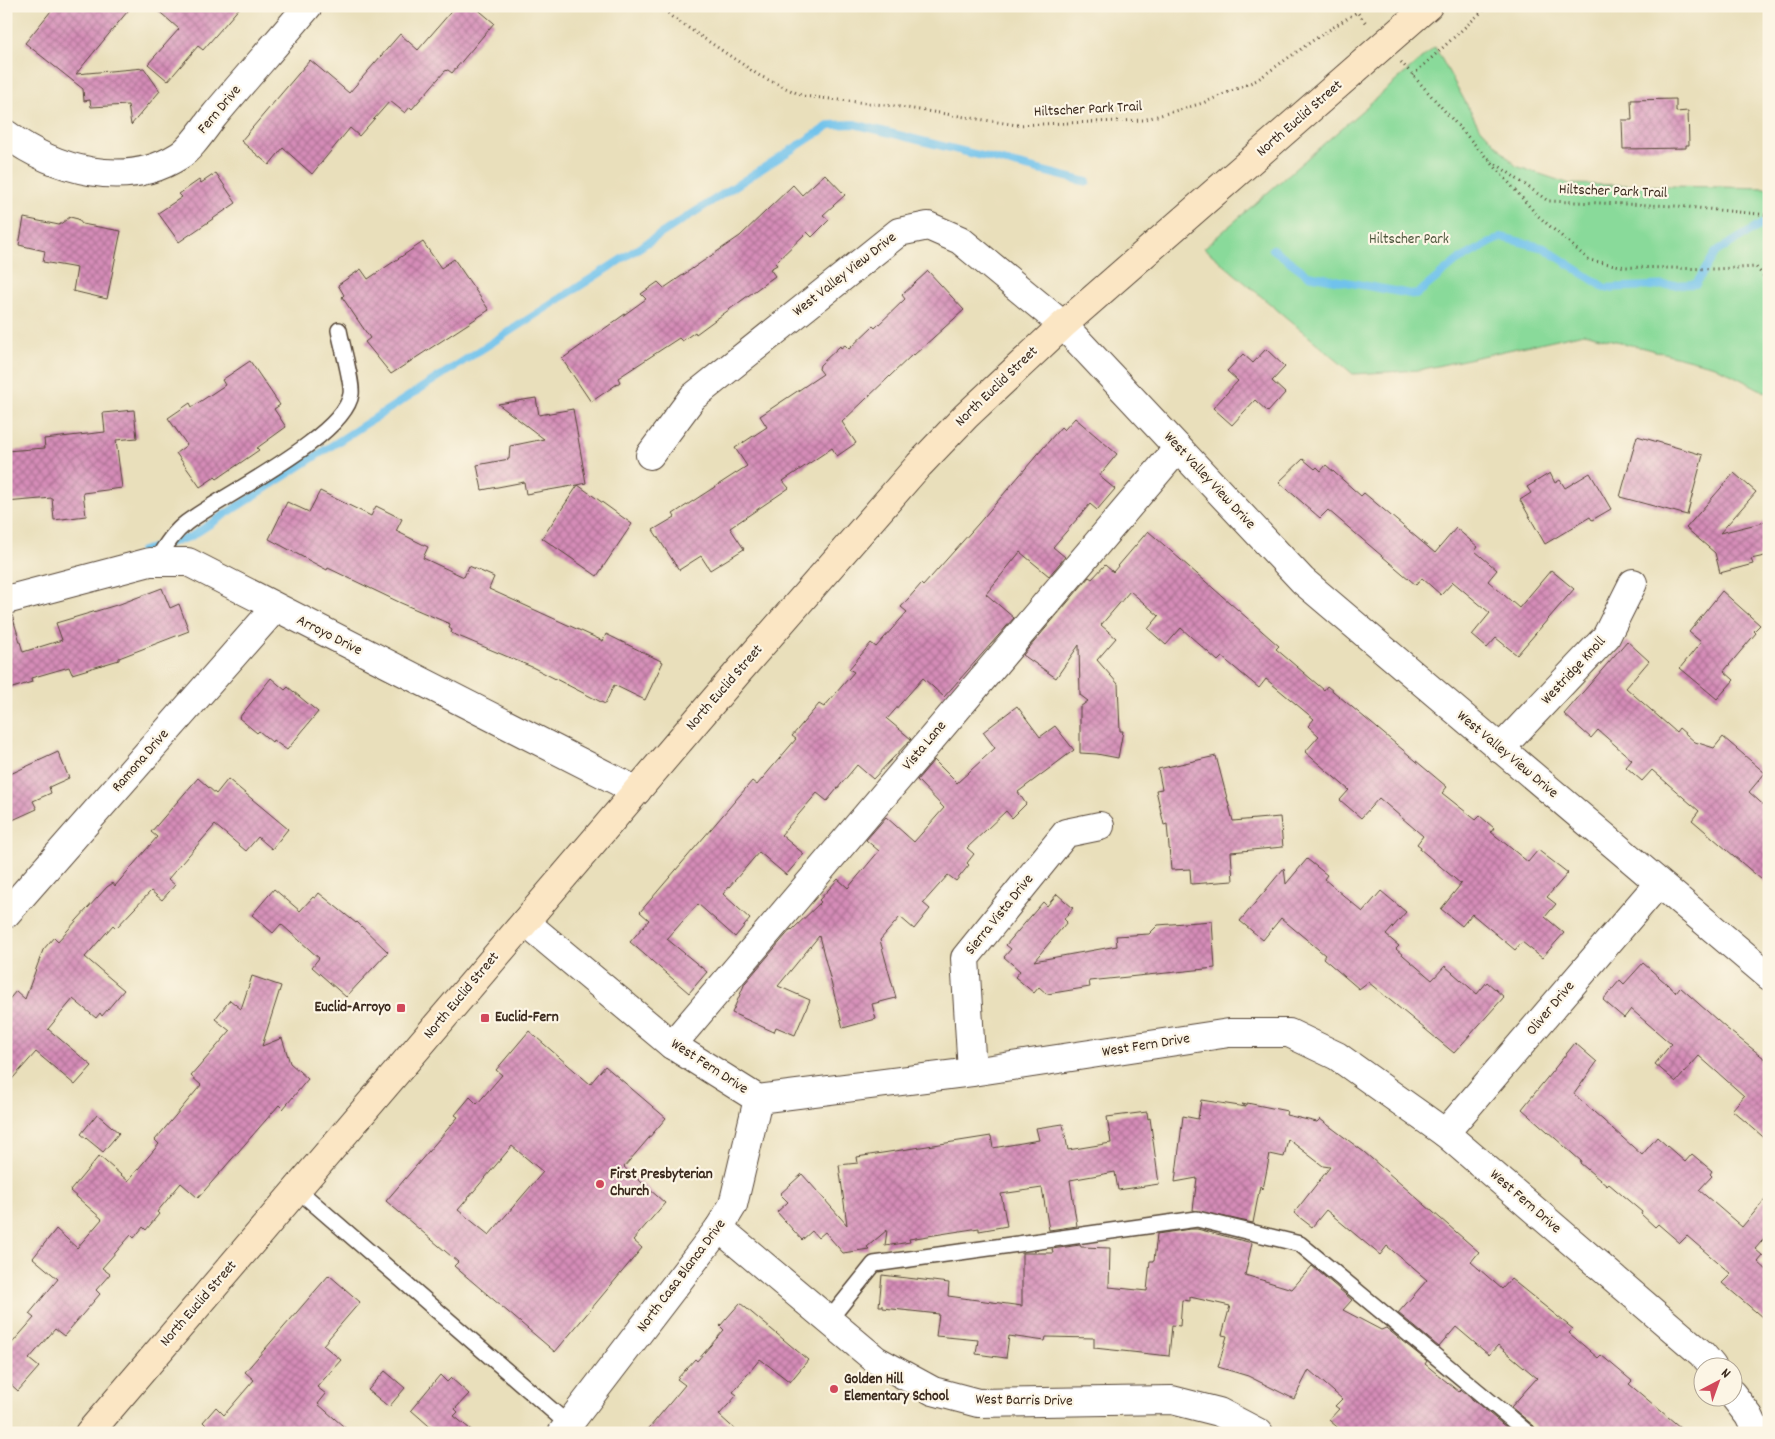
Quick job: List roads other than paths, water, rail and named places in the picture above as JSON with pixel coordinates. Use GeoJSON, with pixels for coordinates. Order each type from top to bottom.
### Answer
{"type":"FeatureCollection","features":[{"type":"Feature","properties":{"kind":"main road","name":"North Euclid Street"},"geometry":{"type":"LineString","coordinates":[[89,1433],[637,791],[919,465],[966,416],[1063,325],[1428,6]]}},
{"type":"Feature","properties":{"kind":"street","name":"Fern Drive"},"geometry":{"type":"LineString","coordinates":[[6,134],[21,145],[63,165],[109,174],[146,171],[181,155],[308,6]]}},
{"type":"Feature","properties":{"kind":"street","name":"West Valley View Drive"},"geometry":{"type":"LineString","coordinates":[[650,456],[693,397],[899,232],[928,226],[960,240],[1063,325],[1303,581],[1658,884],[1769,976]]}},
{"type":"Feature","properties":{"kind":"street","name":"Vista Lane"},"geometry":{"type":"LineString","coordinates":[[672,1045],[1178,448]]}},
{"type":"Feature","properties":{"kind":"street","name":"Arroyo Drive"},"geometry":{"type":"LineString","coordinates":[[6,600],[156,562],[188,562],[637,791]]}},
{"type":"Feature","properties":{"kind":"street","name":"Westridge Knoll"},"geometry":{"type":"LineString","coordinates":[[1500,749],[1606,637],[1633,583]]}},
{"type":"Feature","properties":{"kind":"street","name":"Ramona Drive"},"geometry":{"type":"LineString","coordinates":[[6,914],[275,608]]}},
{"type":"Feature","properties":{"kind":"street","name":"Sierra Vista Drive"},"geometry":{"type":"LineString","coordinates":[[972,1072],[965,958],[1066,833],[1100,826]]}},
{"type":"Feature","properties":{"kind":"street","name":"Oliver Drive"},"geometry":{"type":"LineString","coordinates":[[1445,1134],[1658,884]]}},
{"type":"Feature","properties":{"kind":"street","name":"West Fern Drive"},"geometry":{"type":"LineString","coordinates":[[525,922],[672,1045],[758,1099],[972,1072],[1229,1033],[1289,1033],[1337,1056],[1445,1134],[1704,1356]]}},
{"type":"Feature","properties":{"kind":"street","name":"North Casa Blanca Drive"},"geometry":{"type":"LineString","coordinates":[[566,1429],[719,1228],[734,1205],[758,1099]]}},
{"type":"Feature","properties":{"kind":"street","name":"West Barris Drive"},"geometry":{"type":"LineString","coordinates":[[719,1228],[876,1360],[933,1391],[978,1403],[1172,1400],[1220,1412],[1258,1433]]}},
{"type":"Feature","properties":{"kind":"street"},"geometry":{"type":"LineString","coordinates":[[1741,1406],[1749,1416],[1757,1433]]}},
{"type":"Feature","properties":{"kind":"lane"},"geometry":{"type":"LineString","coordinates":[[156,562],[167,544],[186,523],[259,478],[319,436],[340,417],[352,393],[339,330]]}},
{"type":"Feature","properties":{"kind":"lane"},"geometry":{"type":"LineString","coordinates":[[297,1190],[566,1429]]}},
{"type":"Feature","properties":{"kind":"lane"},"geometry":{"type":"LineString","coordinates":[[829,1320],[874,1264],[1196,1219],[1300,1244],[1528,1433]]}},
{"type":"Feature","properties":{"kind":"waterway"},"geometry":{"type":"LineString","coordinates":[[142,551],[190,537],[830,125],[854,124],[1087,182]]}},
{"type":"Feature","properties":{"kind":"waterway"},"geometry":{"type":"LineString","coordinates":[[1273,249],[1308,275],[1416,295],[1457,261],[1501,237],[1544,248],[1605,288],[1696,284],[1716,252],[1769,220]]}},
{"type":"Feature","properties":{"kind":"place","name":"Euclid-Arroyo"},"geometry":{"type":"Point","coordinates":[401,1008]}},
{"type":"Feature","properties":{"kind":"place","name":"Euclid-Fern"},"geometry":{"type":"Point","coordinates":[485,1018]}},
{"type":"Feature","properties":{"kind":"place","name":"First Presbyterian Church"},"geometry":{"type":"Point","coordinates":[600,1184]}},
{"type":"Feature","properties":{"kind":"place","name":"Golden Hill Elementary School"},"geometry":{"type":"Point","coordinates":[834,1389]}},
{"type":"Feature","properties":{"kind":"park label","name":"Hiltscher Park"},"geometry":{"type":"Point","coordinates":[1409,240]}}]}
